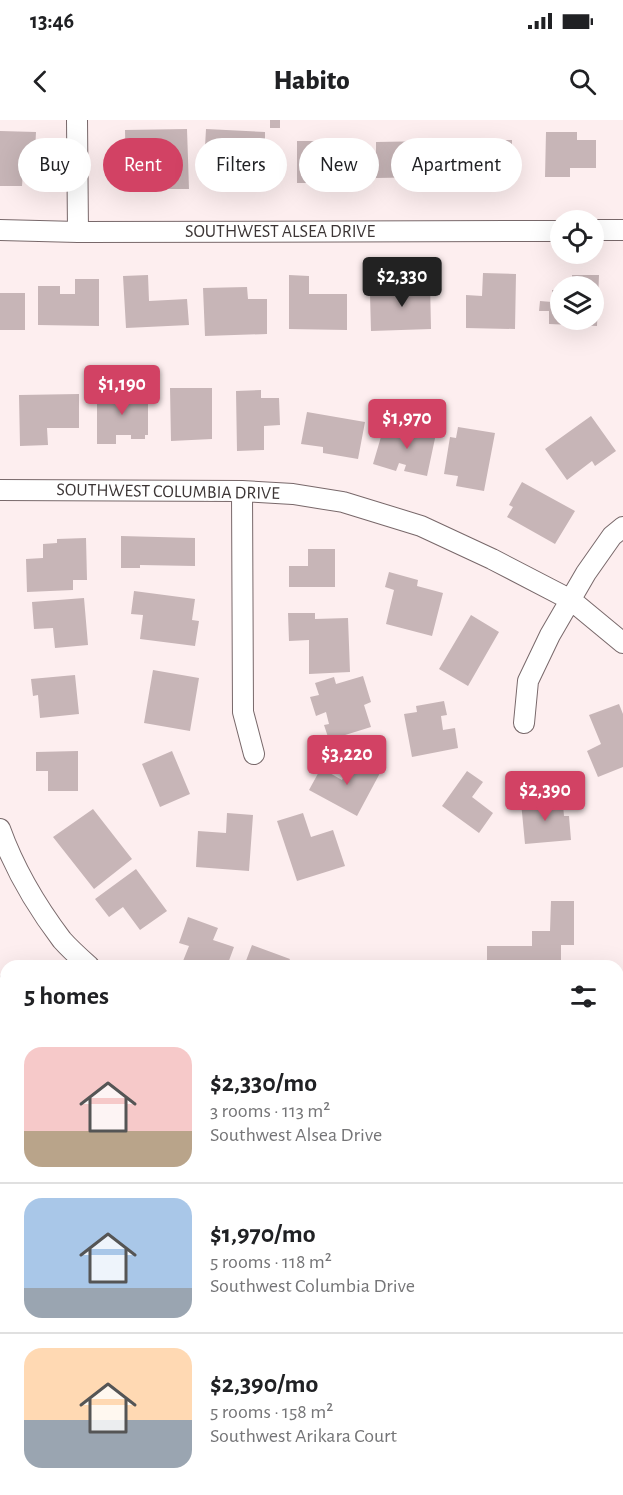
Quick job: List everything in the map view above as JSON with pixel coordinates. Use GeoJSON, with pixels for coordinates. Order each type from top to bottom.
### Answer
{"type":"FeatureCollection","features":[{"type":"Feature","properties":{"kind":"street"},"geometry":{"type":"LineString","coordinates":[[77,120],[78,232]]}},
{"type":"Feature","properties":{"kind":"street","name":"SOUTHWEST ALSEA DRIVE"},"geometry":{"type":"LineString","coordinates":[[0,230],[78,232],[550,231]]}},
{"type":"Feature","properties":{"kind":"street"},"geometry":{"type":"LineString","coordinates":[[604,230],[623,230]]}},
{"type":"Feature","properties":{"kind":"street","name":"SOUTHWEST COLUMBIA DRIVE"},"geometry":{"type":"LineString","coordinates":[[0,490],[242,491],[293,494],[343,502],[421,526],[492,559],[571,600],[623,643]]}},
{"type":"Feature","properties":{"kind":"street"},"geometry":{"type":"LineString","coordinates":[[242,491],[243,712],[254,754]]}},
{"type":"Feature","properties":{"kind":"street"},"geometry":{"type":"LineString","coordinates":[[524,723],[528,681],[550,635],[586,573],[612,536],[623,527]]}},
{"type":"Feature","properties":{"kind":"street"},"geometry":{"type":"LineString","coordinates":[[0,829],[7,849],[29,889],[63,941],[83,960]]}},
{"type":"Feature","properties":{"kind":"building"},"geometry":{"type":"Polygon","coordinates":[[[270,120],[280,120],[280,128],[270,128],[270,120]]]}},
{"type":"Feature","properties":{"kind":"building"},"geometry":{"type":"Polygon","coordinates":[[[187,129],[189,189],[183,189],[183,138],[125,138],[125,130],[187,129]]]}},
{"type":"Feature","properties":{"kind":"building"},"geometry":{"type":"Polygon","coordinates":[[[206,129],[265,132],[265,138],[206,138],[206,129]]]}},
{"type":"Feature","properties":{"kind":"building"},"geometry":{"type":"Polygon","coordinates":[[[0,131],[36,132],[36,138],[18,138],[18,186],[0,186],[0,131]]]}},
{"type":"Feature","properties":{"kind":"building"},"geometry":{"type":"Polygon","coordinates":[[[546,132],[577,132],[577,140],[596,140],[596,168],[570,168],[570,177],[545,177],[546,132]]]}},
{"type":"Feature","properties":{"kind":"building"},"geometry":{"type":"Polygon","coordinates":[[[297,141],[299,141],[299,183],[297,183],[297,141]]]}},
{"type":"Feature","properties":{"kind":"building"},"geometry":{"type":"Polygon","coordinates":[[[379,142],[391,142],[391,178],[379,178],[379,142]]]}},
{"type":"Feature","properties":{"kind":"building"},"geometry":{"type":"Polygon","coordinates":[[[483,273],[516,274],[515,329],[466,328],[466,295],[482,296],[483,273]]]}},
{"type":"Feature","properties":{"kind":"building"},"geometry":{"type":"Polygon","coordinates":[[[148,275],[149,301],[187,299],[189,325],[126,328],[123,276],[148,275]]]}},
{"type":"Feature","properties":{"kind":"building"},"geometry":{"type":"Polygon","coordinates":[[[289,275],[309,276],[309,294],[347,294],[347,330],[289,329],[289,275]]]}},
{"type":"Feature","properties":{"kind":"building"},"geometry":{"type":"Polygon","coordinates":[[[572,275],[599,275],[599,276],[572,275]]]}},
{"type":"Feature","properties":{"kind":"building"},"geometry":{"type":"Polygon","coordinates":[[[75,279],[99,279],[99,326],[38,325],[38,286],[60,286],[60,294],[75,294],[75,279]]]}},
{"type":"Feature","properties":{"kind":"building"},"geometry":{"type":"Polygon","coordinates":[[[430,282],[431,329],[371,331],[370,294],[391,293],[391,283],[430,282]]]}},
{"type":"Feature","properties":{"kind":"building"},"geometry":{"type":"Polygon","coordinates":[[[247,287],[248,299],[267,299],[267,334],[205,336],[203,288],[247,287]]]}},
{"type":"Feature","properties":{"kind":"building"},"geometry":{"type":"Polygon","coordinates":[[[0,293],[25,293],[25,330],[0,330],[0,293]]]}},
{"type":"Feature","properties":{"kind":"building"},"geometry":{"type":"Polygon","coordinates":[[[540,301],[550,302],[550,324],[549,311],[539,311],[540,301]]]}},
{"type":"Feature","properties":{"kind":"building"},"geometry":{"type":"Polygon","coordinates":[[[103,386],[116,386],[116,400],[131,401],[131,389],[145,389],[145,401],[148,401],[148,435],[145,435],[145,439],[131,439],[131,435],[116,435],[116,444],[97,444],[97,398],[103,399],[103,386]]]}},
{"type":"Feature","properties":{"kind":"building"},"geometry":{"type":"Polygon","coordinates":[[[170,388],[212,388],[212,439],[171,441],[170,388]]]}},
{"type":"Feature","properties":{"kind":"building"},"geometry":{"type":"Polygon","coordinates":[[[261,390],[261,398],[279,398],[280,425],[264,426],[264,450],[237,451],[236,391],[261,390]]]}},
{"type":"Feature","properties":{"kind":"building"},"geometry":{"type":"Polygon","coordinates":[[[79,394],[79,428],[47,428],[48,445],[20,446],[19,395],[79,394]]]}},
{"type":"Feature","properties":{"kind":"building"},"geometry":{"type":"Polygon","coordinates":[[[307,412],[365,422],[358,459],[323,453],[323,447],[301,444],[307,412]]]}},
{"type":"Feature","properties":{"kind":"building"},"geometry":{"type":"Polygon","coordinates":[[[591,416],[616,451],[595,466],[592,461],[567,480],[545,449],[591,416]]]}},
{"type":"Feature","properties":{"kind":"building"},"geometry":{"type":"Polygon","coordinates":[[[410,423],[437,429],[427,476],[404,471],[406,465],[399,463],[396,471],[373,464],[383,430],[407,436],[410,423]]]}},
{"type":"Feature","properties":{"kind":"building"},"geometry":{"type":"Polygon","coordinates":[[[458,427],[495,433],[484,491],[456,486],[458,476],[444,474],[450,437],[456,438],[458,427]]]}},
{"type":"Feature","properties":{"kind":"building"},"geometry":{"type":"Polygon","coordinates":[[[522,482],[575,511],[555,544],[507,517],[513,507],[509,505],[522,482]]]}},
{"type":"Feature","properties":{"kind":"building"},"geometry":{"type":"Polygon","coordinates":[[[121,536],[195,538],[195,566],[140,565],[140,568],[121,568],[121,536]]]}},
{"type":"Feature","properties":{"kind":"building"},"geometry":{"type":"Polygon","coordinates":[[[86,538],[87,580],[73,580],[73,590],[27,592],[26,559],[43,558],[43,544],[57,543],[57,539],[86,538]]]}},
{"type":"Feature","properties":{"kind":"building"},"geometry":{"type":"Polygon","coordinates":[[[308,549],[335,549],[335,587],[289,587],[289,566],[308,566],[308,549]]]}},
{"type":"Feature","properties":{"kind":"building"},"geometry":{"type":"Polygon","coordinates":[[[389,572],[418,580],[417,586],[443,593],[432,636],[386,624],[394,590],[385,587],[389,572]]]}},
{"type":"Feature","properties":{"kind":"building"},"geometry":{"type":"Polygon","coordinates":[[[134,591],[195,599],[192,620],[199,621],[195,646],[140,639],[143,615],[131,614],[134,591]]]}},
{"type":"Feature","properties":{"kind":"building"},"geometry":{"type":"Polygon","coordinates":[[[84,598],[88,645],[55,648],[53,628],[34,629],[32,602],[84,598]]]}},
{"type":"Feature","properties":{"kind":"building"},"geometry":{"type":"Polygon","coordinates":[[[288,613],[315,613],[315,619],[348,618],[350,672],[309,674],[309,640],[289,641],[288,613]]]}},
{"type":"Feature","properties":{"kind":"building"},"geometry":{"type":"Polygon","coordinates":[[[471,615],[499,632],[468,686],[439,669],[471,615]]]}},
{"type":"Feature","properties":{"kind":"building"},"geometry":{"type":"Polygon","coordinates":[[[153,670],[199,678],[190,731],[144,723],[153,670]]]}},
{"type":"Feature","properties":{"kind":"building"},"geometry":{"type":"Polygon","coordinates":[[[75,675],[79,714],[40,718],[38,695],[33,696],[31,679],[75,675]]]}},
{"type":"Feature","properties":{"kind":"building"},"geometry":{"type":"Polygon","coordinates":[[[363,676],[371,702],[364,705],[371,727],[329,740],[324,725],[329,724],[326,712],[316,716],[310,697],[319,695],[315,683],[334,677],[336,684],[363,676]]]}},
{"type":"Feature","properties":{"kind":"building"},"geometry":{"type":"Polygon","coordinates":[[[444,701],[447,715],[441,716],[443,730],[455,728],[458,748],[412,757],[404,714],[417,712],[416,706],[444,701]]]}},
{"type":"Feature","properties":{"kind":"building"},"geometry":{"type":"Polygon","coordinates":[[[619,704],[623,714],[623,767],[598,777],[587,751],[601,744],[589,715],[619,704]]]}},
{"type":"Feature","properties":{"kind":"building"},"geometry":{"type":"Polygon","coordinates":[[[78,751],[78,791],[48,791],[48,771],[36,771],[36,752],[78,751]]]}},
{"type":"Feature","properties":{"kind":"building"},"geometry":{"type":"Polygon","coordinates":[[[172,751],[190,794],[160,807],[142,764],[172,751]]]}},
{"type":"Feature","properties":{"kind":"building"},"geometry":{"type":"Polygon","coordinates":[[[353,758],[380,773],[357,816],[309,790],[321,768],[342,780],[353,758]]]}},
{"type":"Feature","properties":{"kind":"building"},"geometry":{"type":"Polygon","coordinates":[[[467,771],[483,782],[472,797],[493,813],[479,833],[442,806],[467,771]]]}},
{"type":"Feature","properties":{"kind":"building"},"geometry":{"type":"Polygon","coordinates":[[[551,799],[551,806],[563,805],[564,816],[569,816],[571,840],[525,844],[521,802],[551,799]]]}},
{"type":"Feature","properties":{"kind":"building"},"geometry":{"type":"Polygon","coordinates":[[[93,809],[132,859],[94,889],[53,837],[93,809]]]}},
{"type":"Feature","properties":{"kind":"building"},"geometry":{"type":"Polygon","coordinates":[[[227,813],[253,815],[249,871],[196,867],[198,831],[226,833],[227,813]]]}},
{"type":"Feature","properties":{"kind":"building"},"geometry":{"type":"Polygon","coordinates":[[[303,813],[311,837],[333,830],[345,866],[297,881],[277,821],[303,813]]]}},
{"type":"Feature","properties":{"kind":"building"},"geometry":{"type":"Polygon","coordinates":[[[136,869],[167,911],[140,930],[123,907],[109,917],[95,899],[136,869]]]}},
{"type":"Feature","properties":{"kind":"building"},"geometry":{"type":"Polygon","coordinates":[[[551,901],[574,901],[574,945],[561,945],[561,960],[487,960],[487,946],[532,946],[532,931],[550,931],[551,901]]]}},
{"type":"Feature","properties":{"kind":"building"},"geometry":{"type":"Polygon","coordinates":[[[188,917],[218,928],[213,940],[234,947],[229,960],[183,960],[189,946],[179,943],[188,917]]]}},
{"type":"Feature","properties":{"kind":"building"},"geometry":{"type":"Polygon","coordinates":[[[252,945],[290,959],[290,960],[246,960],[252,945]]]}}]}
